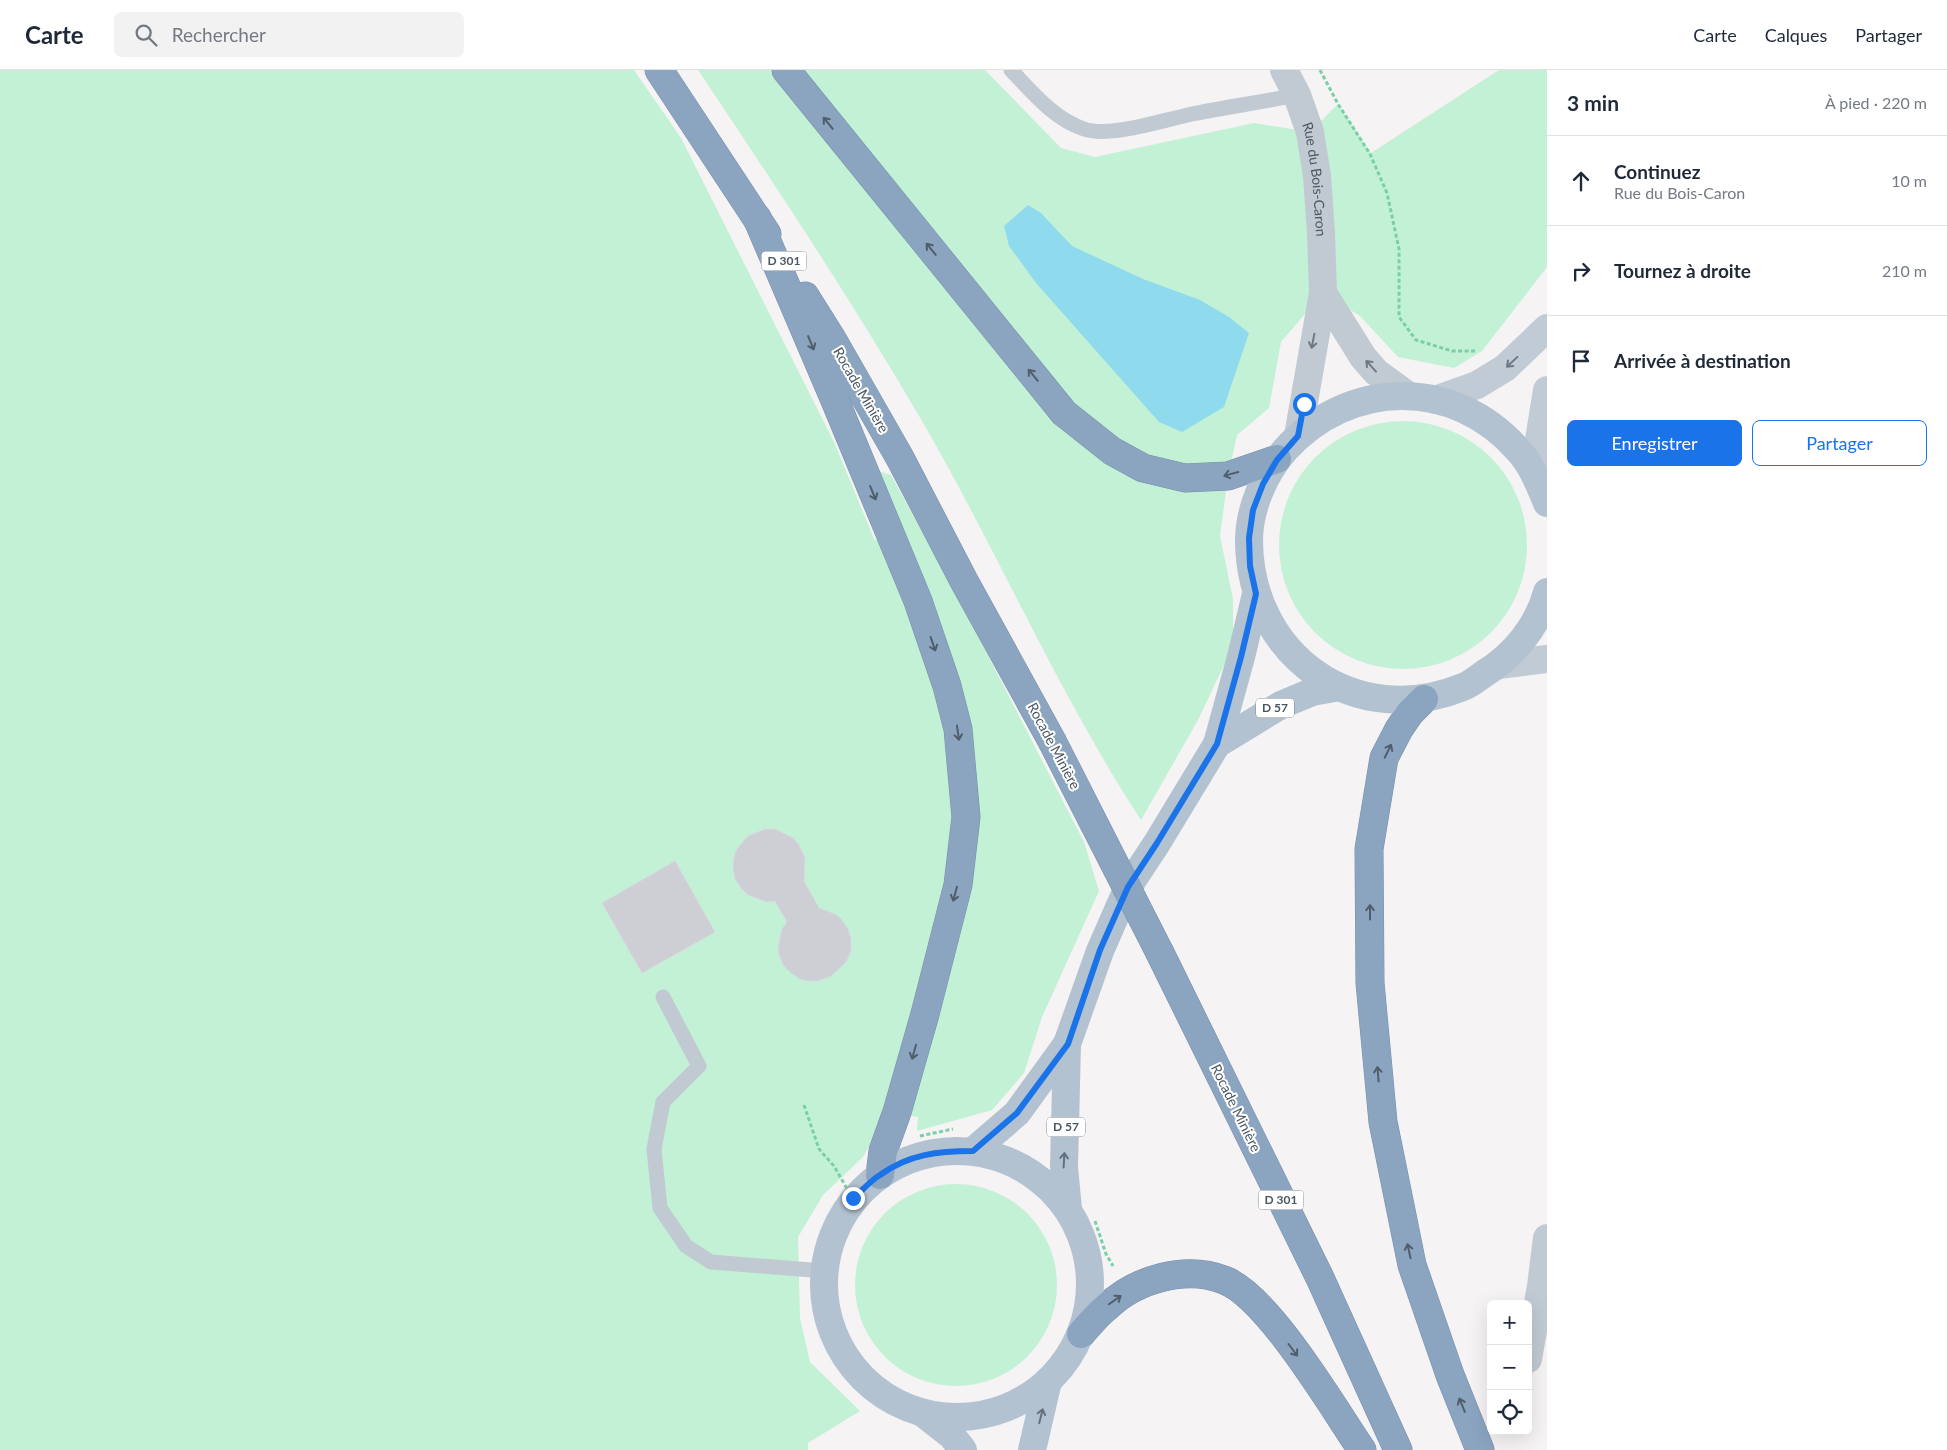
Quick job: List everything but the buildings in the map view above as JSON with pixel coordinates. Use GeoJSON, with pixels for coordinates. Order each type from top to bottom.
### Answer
{"type":"FeatureCollection","features":[{"type":"Feature","properties":{"kind":"highway","name":"Rocade Minière"},"geometry":{"type":"LineString","coordinates":[[659,70],[757,218],[832,339],[900,458],[964,581],[1052,741],[1160,953],[1320,1278],[1398,1450]]}},
{"type":"Feature","properties":{"kind":"highway"},"geometry":{"type":"LineString","coordinates":[[786,70],[1064,412],[1112,452],[1143,468],[1185,478],[1228,476],[1277,460]]}},
{"type":"Feature","properties":{"kind":"highway"},"geometry":{"type":"LineString","coordinates":[[757,218],[918,601],[947,686],[958,730],[966,817],[958,885],[925,1014],[897,1112],[883,1151],[880,1175]]}},
{"type":"Feature","properties":{"kind":"highway"},"geometry":{"type":"LineString","coordinates":[[1424,698],[1410,713],[1384,758],[1370,849],[1370,983],[1383,1122],[1412,1265],[1450,1375],[1480,1450]]}},
{"type":"Feature","properties":{"kind":"highway"},"geometry":{"type":"LineString","coordinates":[[1080,1334],[1114,1301],[1127,1292],[1157,1279],[1182,1273],[1204,1274],[1226,1280],[1264,1311],[1312,1376],[1362,1450]]}},
{"type":"Feature","properties":{"kind":"main road"},"geometry":{"type":"LineString","coordinates":[[1435,400],[1476,385],[1505,368],[1547,328]]}},
{"type":"Feature","properties":{"kind":"main road"},"geometry":{"type":"LineString","coordinates":[[1534,472],[1547,390]]}},
{"type":"Feature","properties":{"kind":"main road"},"geometry":{"type":"LineString","coordinates":[[1547,503],[1534,472],[1519,451],[1502,433],[1482,418],[1459,407],[1435,400],[1409,396],[1385,397],[1354,403],[1318,420],[1298,436],[1277,460],[1263,484],[1256,502],[1249,538],[1250,566],[1256,594],[1266,618],[1285,646],[1297,659],[1317,675],[1340,687],[1367,696],[1396,700],[1424,698],[1464,686],[1500,665],[1518,646],[1533,625],[1547,592]]}},
{"type":"Feature","properties":{"kind":"main road","name":"D 57"},"geometry":{"type":"LineString","coordinates":[[1068,1209],[1064,1167],[1068,1044],[1100,950],[1128,887],[1217,744],[1256,594]]}},
{"type":"Feature","properties":{"kind":"main road"},"geometry":{"type":"LineString","coordinates":[[1500,665],[1547,659]]}},
{"type":"Feature","properties":{"kind":"main road","name":"D 57"},"geometry":{"type":"LineString","coordinates":[[1217,744],[1281,705],[1312,692],[1340,687]]}},
{"type":"Feature","properties":{"kind":"main road","name":"D 57"},"geometry":{"type":"LineString","coordinates":[[973,1151],[1017,1113],[1068,1044]]}},
{"type":"Feature","properties":{"kind":"main road"},"geometry":{"type":"LineString","coordinates":[[924,1414],[957,1417],[990,1413],[1021,1401],[1048,1381],[1067,1360],[1080,1334],[1089,1303],[1090,1270],[1083,1238],[1068,1209],[1042,1181],[1010,1161],[973,1151],[940,1151],[909,1159],[880,1175],[853,1198],[836,1227],[825,1259],[823,1292],[830,1325],[844,1356],[866,1382],[893,1401],[924,1414],[952,1436],[963,1450]]}},
{"type":"Feature","properties":{"kind":"main road"},"geometry":{"type":"LineString","coordinates":[[1032,1450],[1048,1381]]}},
{"type":"Feature","properties":{"kind":"street","name":"Rue du Bois-Caron"},"geometry":{"type":"LineString","coordinates":[[1284,70],[1297,95],[1310,132],[1317,176],[1321,233],[1323,293],[1298,436]]}},
{"type":"Feature","properties":{"kind":"street"},"geometry":{"type":"LineString","coordinates":[[1323,293],[1363,357],[1376,372],[1409,396]]}},
{"type":"Feature","properties":{"kind":"street"},"geometry":{"type":"LineString","coordinates":[[1530,1345],[1547,1238]]}},
{"type":"Feature","properties":{"kind":"lane"},"geometry":{"type":"LineString","coordinates":[[1011,70],[1040,101],[1069,123],[1085,130],[1119,130],[1192,114],[1297,95]]}},
{"type":"Feature","properties":{"kind":"lane"},"geometry":{"type":"LineString","coordinates":[[663,997],[699,1066],[663,1102],[654,1149],[660,1208],[686,1246],[711,1262],[824,1271]]}},
{"type":"Feature","properties":{"kind":"path"},"geometry":{"type":"LineString","coordinates":[[1320,70],[1338,104],[1370,154],[1387,194],[1399,249],[1399,317],[1416,340],[1452,351],[1482,351],[1505,368]]}},
{"type":"Feature","properties":{"kind":"path"},"geometry":{"type":"LineString","coordinates":[[804,1105],[819,1149],[834,1166],[853,1198]]}},
{"type":"Feature","properties":{"kind":"green space"},"geometry":{"type":"Polygon","coordinates":[[[0,70],[634,70],[681,138],[834,442],[875,541],[895,516],[878,471],[891,475],[963,607],[1084,842],[1099,891],[1042,1017],[1024,1073],[992,1110],[917,1131],[918,1117],[888,1112],[863,1157],[823,1195],[798,1237],[800,1318],[810,1362],[860,1411],[808,1443],[808,1450],[0,1450],[0,70]]]}},
{"type":"Feature","properties":{"kind":"green space"},"geometry":{"type":"Polygon","coordinates":[[[698,70],[985,70],[1061,148],[1095,157],[1254,123],[1310,132],[1338,104],[1371,153],[1499,70],[1547,70],[1547,267],[1482,351],[1454,368],[1398,357],[1360,316],[1323,293],[1281,342],[1269,408],[1237,435],[1228,476],[1220,536],[1233,599],[1233,646],[1198,720],[1141,820],[1082,722],[977,521],[922,421],[841,288],[698,70]]]}},
{"type":"Feature","properties":{"kind":"green space"},"geometry":{"type":"Polygon","coordinates":[[[1403,421],[1427,424],[1450,431],[1472,442],[1490,458],[1506,476],[1517,498],[1524,521],[1527,545],[1524,569],[1517,592],[1506,614],[1490,632],[1472,648],[1450,659],[1427,666],[1403,669],[1379,666],[1356,659],[1334,648],[1316,632],[1300,614],[1289,592],[1282,569],[1279,545],[1282,521],[1289,498],[1300,476],[1316,458],[1334,442],[1356,431],[1379,424],[1403,421]]]}},
{"type":"Feature","properties":{"kind":"green space"},"geometry":{"type":"Polygon","coordinates":[[[956,1184],[985,1188],[1004,1196],[1020,1207],[1034,1221],[1045,1237],[1053,1256],[1057,1285],[1053,1314],[1045,1333],[1034,1349],[1020,1363],[1004,1374],[985,1382],[956,1386],[927,1382],[908,1374],[892,1363],[878,1349],[867,1333],[859,1314],[855,1285],[859,1256],[867,1237],[878,1221],[892,1207],[908,1196],[927,1188],[956,1184]]]}},
{"type":"Feature","properties":{"kind":"water"},"geometry":{"type":"Polygon","coordinates":[[[1028,205],[1041,213],[1072,246],[1143,279],[1200,300],[1229,317],[1249,333],[1224,407],[1182,432],[1159,422],[1036,283],[1009,246],[1004,226],[1028,205]]]}},
{"type":"Feature","properties":{"kind":"route"},"geometry":{"type":"LineString","coordinates":[[853,1198],[880,1175],[909,1159],[940,1151],[973,1151],[1017,1113],[1068,1044],[1100,950],[1128,887],[1217,744],[1256,594],[1250,566],[1249,538],[1253,510],[1263,484],[1277,460],[1298,436],[1304,404]]}}]}
